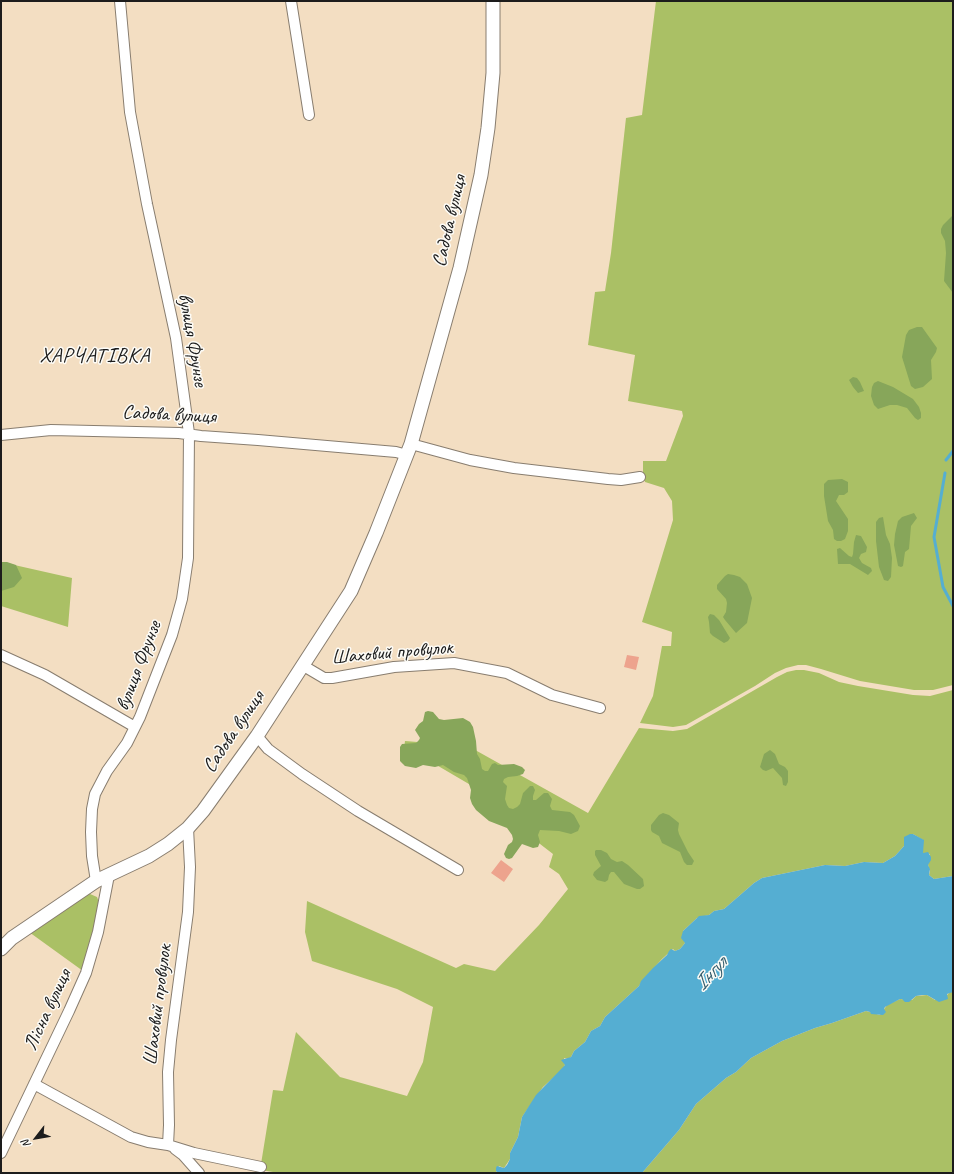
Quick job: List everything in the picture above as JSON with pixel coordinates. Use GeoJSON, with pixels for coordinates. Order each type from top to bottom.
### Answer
{"type":"FeatureCollection","features":[{"type":"Feature","properties":{"kind":"street","name":"вулиця Фрунзе"},"geometry":{"type":"LineString","coordinates":[[96,882],[92,856],[91,832],[92,809],[95,794],[107,771],[127,742],[140,717],[172,635],[183,592],[188,558],[189,433],[176,338],[147,204],[130,112],[120,1]]}},
{"type":"Feature","properties":{"kind":"street"},"geometry":{"type":"LineString","coordinates":[[291,1],[309,115]]}},
{"type":"Feature","properties":{"kind":"street","name":"Садова вулиця"},"geometry":{"type":"LineString","coordinates":[[1,949],[12,938],[96,882],[150,856],[188,828],[203,811],[256,736],[351,591],[379,527],[409,449],[460,268],[481,175],[488,128],[493,73],[493,1]]}},
{"type":"Feature","properties":{"kind":"street","name":"Садова вулиця"},"geometry":{"type":"LineString","coordinates":[[1,435],[51,430],[189,433],[201,436],[396,452],[409,449],[514,468],[621,480],[640,477]]}},
{"type":"Feature","properties":{"kind":"street","name":"вулиця Фрунзе"},"geometry":{"type":"LineString","coordinates":[[1,655],[45,675],[135,727]]}},
{"type":"Feature","properties":{"kind":"street","name":"Шаховий провулок"},"geometry":{"type":"LineString","coordinates":[[302,666],[324,678],[332,678],[394,667],[454,663],[507,673],[552,695],[600,708]]}},
{"type":"Feature","properties":{"kind":"street"},"geometry":{"type":"LineString","coordinates":[[256,736],[268,748],[302,774],[358,811],[458,870]]}},
{"type":"Feature","properties":{"kind":"street","name":"Шаховий провулок"},"geometry":{"type":"LineString","coordinates":[[168,1145],[168,1072],[188,912],[190,867],[188,828]]}},
{"type":"Feature","properties":{"kind":"street","name":"Лісна вулиця"},"geometry":{"type":"LineString","coordinates":[[1,1153],[86,973],[98,932],[109,875]]}},
{"type":"Feature","properties":{"kind":"street"},"geometry":{"type":"LineString","coordinates":[[34,1084],[131,1137],[148,1142],[168,1145],[194,1153],[261,1167]]}},
{"type":"Feature","properties":{"kind":"street"},"geometry":{"type":"LineString","coordinates":[[168,1145],[183,1155],[199,1173]]}},
{"type":"Feature","properties":{"kind":"green space"},"geometry":{"type":"Polygon","coordinates":[[[656,1],[953,1],[953,685],[933,690],[914,690],[860,681],[806,665],[798,665],[775,673],[686,725],[673,727],[640,723],[653,696],[662,646],[671,646],[672,632],[642,622],[673,520],[672,501],[664,488],[645,482],[643,475],[643,461],[666,461],[683,416],[682,411],[628,401],[635,355],[588,345],[595,292],[605,291],[611,253],[626,118],[642,115],[656,1]]]}},
{"type":"Feature","properties":{"kind":"green space"},"geometry":{"type":"Polygon","coordinates":[[[953,215],[953,293],[944,281],[946,253],[945,241],[941,233],[941,229],[953,215]]]}},
{"type":"Feature","properties":{"kind":"green space"},"geometry":{"type":"Polygon","coordinates":[[[922,327],[937,348],[931,360],[932,379],[923,387],[915,389],[911,386],[902,357],[906,335],[909,330],[922,327]]]}},
{"type":"Feature","properties":{"kind":"green space"},"geometry":{"type":"Polygon","coordinates":[[[853,377],[857,378],[864,391],[858,393],[853,387],[849,380],[853,377]]]}},
{"type":"Feature","properties":{"kind":"green space"},"geometry":{"type":"Polygon","coordinates":[[[878,381],[893,387],[913,399],[919,407],[921,418],[918,420],[907,408],[897,405],[890,405],[878,409],[874,405],[871,396],[872,387],[874,383],[878,381]]]}},
{"type":"Feature","properties":{"kind":"green space"},"geometry":{"type":"Polygon","coordinates":[[[842,479],[848,482],[848,492],[844,495],[839,495],[836,501],[848,519],[848,531],[845,539],[837,541],[834,539],[833,530],[828,521],[824,496],[824,484],[828,480],[842,479]]]}},
{"type":"Feature","properties":{"kind":"green space"},"geometry":{"type":"Polygon","coordinates":[[[914,513],[917,518],[911,526],[909,549],[905,552],[903,566],[901,567],[898,566],[894,545],[898,521],[902,517],[914,513]]]}},
{"type":"Feature","properties":{"kind":"green space"},"geometry":{"type":"Polygon","coordinates":[[[883,517],[892,558],[891,577],[888,581],[884,580],[879,567],[876,541],[876,522],[879,518],[883,517]]]}},
{"type":"Feature","properties":{"kind":"green space"},"geometry":{"type":"Polygon","coordinates":[[[856,535],[861,536],[867,547],[866,552],[861,554],[859,558],[862,563],[871,568],[872,571],[868,575],[850,564],[838,564],[837,549],[840,548],[852,557],[856,535]]]}},
{"type":"Feature","properties":{"kind":"green space"},"geometry":{"type":"Polygon","coordinates":[[[1,562],[72,578],[68,627],[1,606],[1,562]]]}},
{"type":"Feature","properties":{"kind":"green space"},"geometry":{"type":"Polygon","coordinates":[[[1,562],[16,565],[22,578],[14,587],[1,591],[1,562]]]}},
{"type":"Feature","properties":{"kind":"green space"},"geometry":{"type":"Polygon","coordinates":[[[728,574],[740,577],[747,584],[752,598],[747,623],[736,633],[723,617],[726,612],[727,603],[726,599],[717,589],[717,585],[728,574]]]}},
{"type":"Feature","properties":{"kind":"green space"},"geometry":{"type":"Polygon","coordinates":[[[710,614],[714,615],[719,620],[730,638],[728,641],[724,643],[710,633],[708,617],[710,614]]]}},
{"type":"Feature","properties":{"kind":"green space"},"geometry":{"type":"Polygon","coordinates":[[[796,670],[819,673],[839,682],[913,695],[930,696],[953,690],[953,876],[934,879],[929,875],[930,871],[928,865],[930,854],[923,853],[923,840],[913,834],[904,842],[904,846],[895,856],[883,863],[864,862],[845,866],[825,865],[762,878],[724,909],[714,911],[709,915],[697,918],[683,931],[685,943],[680,949],[675,951],[673,949],[662,959],[639,986],[605,1017],[600,1026],[591,1031],[585,1042],[574,1051],[571,1057],[568,1059],[564,1058],[565,1065],[562,1070],[543,1087],[522,1117],[518,1137],[510,1153],[510,1159],[504,1168],[499,1166],[496,1171],[498,1173],[279,1173],[261,1170],[273,1090],[283,1091],[296,1032],[340,1077],[407,1096],[423,1062],[433,1007],[397,989],[312,961],[305,932],[307,901],[456,968],[464,964],[495,971],[539,925],[568,889],[559,874],[549,867],[553,854],[474,793],[474,787],[428,760],[404,749],[405,741],[468,746],[588,813],[639,728],[673,731],[687,729],[777,677],[787,672],[796,670]]]}},
{"type":"Feature","properties":{"kind":"green space"},"geometry":{"type":"Polygon","coordinates":[[[425,712],[433,712],[439,719],[444,720],[463,718],[470,722],[473,727],[477,754],[480,759],[482,769],[485,771],[488,771],[492,764],[495,763],[498,765],[514,764],[525,770],[523,774],[504,779],[503,782],[507,786],[505,799],[509,808],[513,809],[517,807],[520,804],[523,793],[530,786],[533,786],[535,790],[533,800],[536,800],[544,793],[548,793],[552,799],[550,806],[552,810],[570,812],[574,815],[580,826],[578,831],[571,834],[559,831],[540,830],[538,835],[540,842],[538,847],[533,848],[522,844],[512,858],[506,858],[504,854],[508,845],[512,842],[512,835],[507,828],[489,821],[476,810],[470,798],[471,790],[467,778],[464,775],[454,772],[443,765],[435,767],[423,765],[416,768],[405,766],[400,761],[400,747],[402,744],[416,743],[419,740],[420,738],[415,730],[423,721],[425,712]]]}},
{"type":"Feature","properties":{"kind":"green space"},"geometry":{"type":"Polygon","coordinates":[[[770,750],[775,754],[779,764],[785,767],[788,771],[788,782],[786,786],[783,785],[782,778],[773,768],[766,771],[760,767],[764,754],[770,750]]]}},
{"type":"Feature","properties":{"kind":"green space"},"geometry":{"type":"Polygon","coordinates":[[[663,813],[669,815],[679,823],[679,834],[694,861],[692,865],[687,865],[684,862],[680,852],[662,843],[659,836],[652,832],[651,825],[659,815],[663,813]]]}},
{"type":"Feature","properties":{"kind":"green space"},"geometry":{"type":"Polygon","coordinates":[[[596,850],[601,850],[607,853],[611,859],[617,862],[622,861],[628,865],[643,879],[644,886],[637,889],[624,884],[614,872],[611,872],[608,880],[605,882],[597,880],[593,875],[594,872],[601,866],[595,855],[596,850]]]}},
{"type":"Feature","properties":{"kind":"green space"},"geometry":{"type":"Polygon","coordinates":[[[87,894],[97,897],[100,905],[83,971],[29,932],[87,894]]]}},
{"type":"Feature","properties":{"kind":"green space"},"geometry":{"type":"Polygon","coordinates":[[[950,992],[953,992],[953,1173],[642,1173],[679,1130],[696,1104],[751,1058],[782,1041],[866,1011],[880,1015],[887,1005],[900,999],[912,1000],[916,996],[927,995],[935,1000],[947,997],[950,992]]]}},
{"type":"Feature","properties":{"kind":"water","name":"Інгул"},"geometry":{"type":"Polygon","coordinates":[[[910,834],[924,840],[923,853],[928,852],[931,857],[928,865],[930,869],[929,875],[934,879],[953,876],[953,992],[947,994],[948,999],[939,1002],[927,995],[922,995],[916,996],[909,1002],[905,1002],[900,999],[885,1007],[884,1009],[886,1012],[883,1015],[871,1014],[870,1012],[866,1011],[782,1041],[751,1058],[696,1104],[679,1130],[642,1173],[498,1173],[496,1171],[497,1166],[504,1168],[507,1165],[510,1159],[510,1153],[518,1137],[522,1117],[536,1095],[565,1065],[561,1060],[571,1057],[574,1051],[585,1042],[591,1031],[600,1026],[605,1017],[639,986],[641,981],[671,949],[675,951],[680,949],[685,943],[681,938],[683,931],[699,916],[709,915],[714,911],[724,909],[762,878],[825,865],[845,866],[864,862],[883,863],[895,856],[904,846],[904,837],[910,834]]]}},
{"type":"Feature","properties":{"kind":"building"},"geometry":{"type":"Polygon","coordinates":[[[627,655],[639,657],[636,670],[624,667],[627,655]]]}},
{"type":"Feature","properties":{"kind":"building"},"geometry":{"type":"Polygon","coordinates":[[[501,860],[513,869],[504,882],[491,873],[501,860]]]}},
{"type":"Feature","properties":{"kind":"waterway"},"geometry":{"type":"LineString","coordinates":[[946,460],[953,451]]}},
{"type":"Feature","properties":{"kind":"waterway"},"geometry":{"type":"LineString","coordinates":[[945,473],[934,537],[943,587],[953,606]]}},
{"type":"Feature","properties":{"kind":"district","name":"ХАРЧАТІВКА"},"geometry":{"type":"Point","coordinates":[95,356]}}]}
